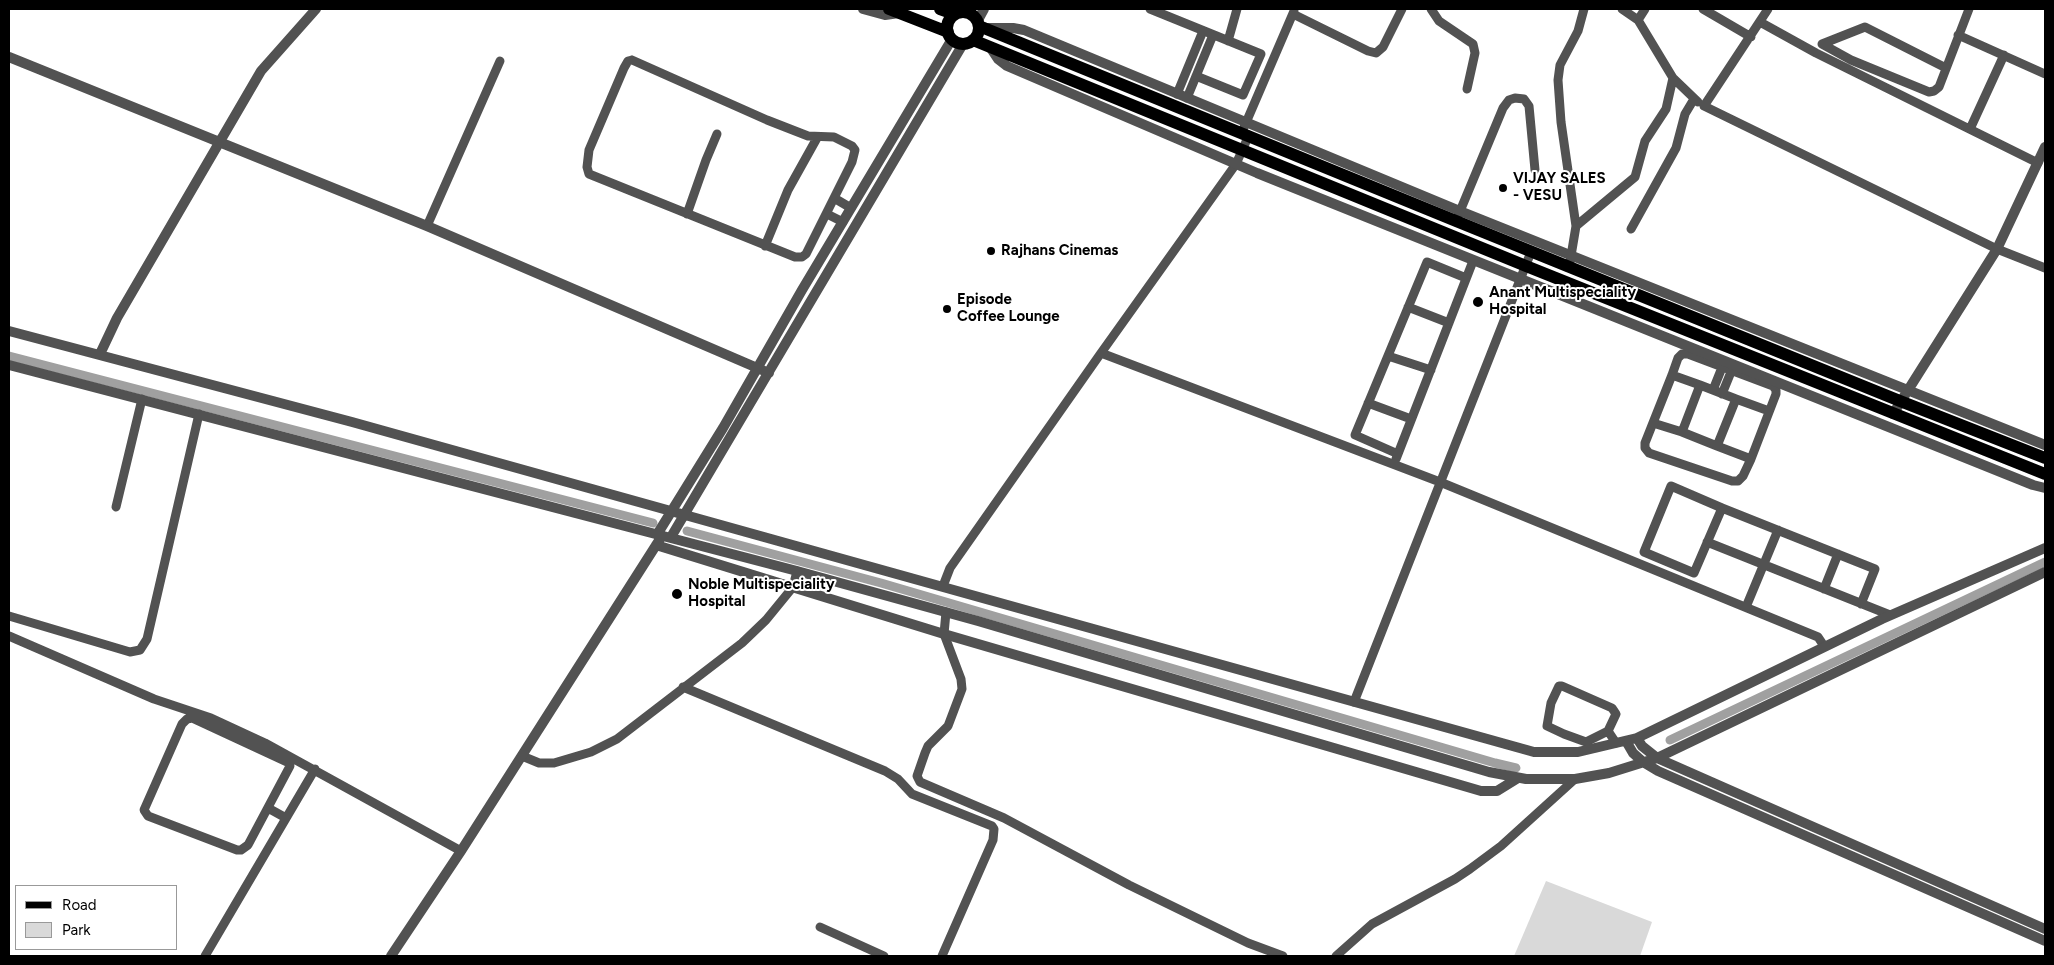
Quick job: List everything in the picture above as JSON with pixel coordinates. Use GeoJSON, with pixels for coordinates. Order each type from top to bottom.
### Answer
{"type":"FeatureCollection","features":[{"type":"Feature","properties":{"kind":"main road"},"geometry":{"type":"LineString","coordinates":[[940,9],[970,13],[981,25],[1458,216],[1532,252],[1570,261],[1900,401],[2045,458]]}},
{"type":"Feature","properties":{"kind":"main road"},"geometry":{"type":"LineString","coordinates":[[894,11],[959,39],[990,48],[2045,474]]}},
{"type":"Feature","properties":{"kind":"main road"},"geometry":{"type":"LineString","coordinates":[[959,39],[948,22],[961,12]]}},
{"type":"Feature","properties":{"kind":"main road"},"geometry":{"type":"LineString","coordinates":[[959,39],[977,36],[981,25]]}},
{"type":"Feature","properties":{"kind":"street"},"geometry":{"type":"LineString","coordinates":[[100,354],[117,318],[261,70],[316,9]]}},
{"type":"Feature","properties":{"kind":"street"},"geometry":{"type":"LineString","coordinates":[[862,9],[885,15],[894,11]]}},
{"type":"Feature","properties":{"kind":"street"},"geometry":{"type":"LineString","coordinates":[[984,9],[981,25],[1019,28],[1182,96],[1246,130]]}},
{"type":"Feature","properties":{"kind":"street"},"geometry":{"type":"LineString","coordinates":[[1150,9],[1170,13],[1203,31],[1261,54],[1243,95],[1196,76]]}},
{"type":"Feature","properties":{"kind":"street"},"geometry":{"type":"LineString","coordinates":[[1228,41],[1237,9]]}},
{"type":"Feature","properties":{"kind":"street"},"geometry":{"type":"LineString","coordinates":[[943,586],[950,568],[1236,164],[1242,150],[1246,130],[1294,12],[1368,51],[1376,52],[1383,47],[1402,9]]}},
{"type":"Feature","properties":{"kind":"street"},"geometry":{"type":"LineString","coordinates":[[1431,9],[1439,21],[1473,44],[1475,53],[1467,88]]}},
{"type":"Feature","properties":{"kind":"street"},"geometry":{"type":"LineString","coordinates":[[1570,261],[1576,226],[1561,122],[1558,80],[1560,65],[1578,31],[1584,9]]}},
{"type":"Feature","properties":{"kind":"street"},"geometry":{"type":"LineString","coordinates":[[1622,9],[1638,20],[1673,78],[1694,99],[1704,106],[1997,250],[2045,268]]}},
{"type":"Feature","properties":{"kind":"street"},"geometry":{"type":"LineString","coordinates":[[1638,20],[1644,9]]}},
{"type":"Feature","properties":{"kind":"street"},"geometry":{"type":"LineString","coordinates":[[1703,9],[1752,37]]}},
{"type":"Feature","properties":{"kind":"street"},"geometry":{"type":"LineString","coordinates":[[1704,106],[1752,37],[1768,9]]}},
{"type":"Feature","properties":{"kind":"street"},"geometry":{"type":"LineString","coordinates":[[1946,68],[1866,27],[1822,44],[1851,60],[1934,92],[1939,87],[1969,9]]}},
{"type":"Feature","properties":{"kind":"street"},"geometry":{"type":"LineString","coordinates":[[1760,22],[2038,163]]}},
{"type":"Feature","properties":{"kind":"street"},"geometry":{"type":"LineString","coordinates":[[1182,96],[1203,31]]}},
{"type":"Feature","properties":{"kind":"street"},"geometry":{"type":"LineString","coordinates":[[1182,96],[1196,76],[1212,35]]}},
{"type":"Feature","properties":{"kind":"street"},"geometry":{"type":"LineString","coordinates":[[1958,35],[2045,74]]}},
{"type":"Feature","properties":{"kind":"street"},"geometry":{"type":"LineString","coordinates":[[664,535],[671,512],[723,428],[842,222],[959,39]]}},
{"type":"Feature","properties":{"kind":"street"},"geometry":{"type":"LineString","coordinates":[[391,956],[461,851],[656,545],[684,515],[769,373],[959,39]]}},
{"type":"Feature","properties":{"kind":"street"},"geometry":{"type":"LineString","coordinates":[[990,48],[998,59],[1008,66],[1236,164],[1728,366],[2033,485],[2045,488]]}},
{"type":"Feature","properties":{"kind":"street"},"geometry":{"type":"LineString","coordinates":[[1970,129],[2004,55]]}},
{"type":"Feature","properties":{"kind":"street"},"geometry":{"type":"LineString","coordinates":[[9,57],[221,141],[427,226],[769,373]]}},
{"type":"Feature","properties":{"kind":"street"},"geometry":{"type":"LineString","coordinates":[[427,226],[500,61]]}},
{"type":"Feature","properties":{"kind":"street"},"geometry":{"type":"LineString","coordinates":[[628,61],[638,61],[682,84],[741,110],[808,136],[817,138],[834,137],[844,141],[856,150],[812,244],[802,257],[795,257],[765,246],[687,214],[589,174],[587,167],[589,150],[628,61]]}},
{"type":"Feature","properties":{"kind":"street"},"geometry":{"type":"LineString","coordinates":[[1576,226],[1635,177],[1645,141],[1666,108],[1673,78]]}},
{"type":"Feature","properties":{"kind":"street"},"geometry":{"type":"LineString","coordinates":[[1918,103],[1925,90]]}},
{"type":"Feature","properties":{"kind":"street"},"geometry":{"type":"LineString","coordinates":[[1536,170],[1529,106],[1524,99],[1515,98],[1509,100],[1503,108],[1458,216],[2045,445]]}},
{"type":"Feature","properties":{"kind":"street"},"geometry":{"type":"LineString","coordinates":[[1631,229],[1676,148],[1685,114],[1694,99]]}},
{"type":"Feature","properties":{"kind":"street"},"geometry":{"type":"LineString","coordinates":[[687,214],[717,134]]}},
{"type":"Feature","properties":{"kind":"street"},"geometry":{"type":"LineString","coordinates":[[765,246],[788,190],[817,138]]}},
{"type":"Feature","properties":{"kind":"street"},"geometry":{"type":"LineString","coordinates":[[1893,414],[1997,250],[2045,147]]}},
{"type":"Feature","properties":{"kind":"street"},"geometry":{"type":"LineString","coordinates":[[834,198],[851,208]]}},
{"type":"Feature","properties":{"kind":"street"},"geometry":{"type":"LineString","coordinates":[[827,214],[842,222]]}},
{"type":"Feature","properties":{"kind":"street"},"geometry":{"type":"LineString","coordinates":[[1354,702],[1532,252]]}},
{"type":"Feature","properties":{"kind":"street"},"geometry":{"type":"LineString","coordinates":[[1394,464],[1473,261]]}},
{"type":"Feature","properties":{"kind":"street"},"geometry":{"type":"LineString","coordinates":[[1398,454],[1355,435],[1427,262],[1466,278]]}},
{"type":"Feature","properties":{"kind":"street"},"geometry":{"type":"LineString","coordinates":[[1408,307],[1449,323]]}},
{"type":"Feature","properties":{"kind":"street"},"geometry":{"type":"LineString","coordinates":[[9,331],[100,354],[943,586],[1534,752],[1578,752],[1637,738],[1824,646],[2045,548]]}},
{"type":"Feature","properties":{"kind":"street"},"geometry":{"type":"LineString","coordinates":[[1101,353],[1440,482],[1818,637],[1824,646]]}},
{"type":"Feature","properties":{"kind":"street"},"geometry":{"type":"LineString","coordinates":[[1682,354],[1688,354],[1728,366],[1773,386],[1776,394],[1743,476],[1738,481],[1732,481],[1649,453],[1645,448],[1645,443],[1672,375],[1678,358],[1682,354]]}},
{"type":"Feature","properties":{"kind":"street"},"geometry":{"type":"LineString","coordinates":[[1388,356],[1430,370]]}},
{"type":"Feature","properties":{"kind":"street"},"geometry":{"type":"LineString","coordinates":[[9,365],[797,571],[946,612],[1470,766],[1526,779],[1575,779],[1609,773],[1657,758],[2045,572]]}},
{"type":"Feature","properties":{"kind":"street"},"geometry":{"type":"LineString","coordinates":[[1713,390],[1728,366]]}},
{"type":"Feature","properties":{"kind":"street"},"geometry":{"type":"LineString","coordinates":[[1722,394],[1728,366]]}},
{"type":"Feature","properties":{"kind":"street"},"geometry":{"type":"LineString","coordinates":[[1672,375],[1769,411]]}},
{"type":"Feature","properties":{"kind":"street"},"geometry":{"type":"LineString","coordinates":[[1682,432],[1700,385]]}},
{"type":"Feature","properties":{"kind":"street"},"geometry":{"type":"LineString","coordinates":[[116,507],[142,399]]}},
{"type":"Feature","properties":{"kind":"street"},"geometry":{"type":"LineString","coordinates":[[1717,446],[1736,399]]}},
{"type":"Feature","properties":{"kind":"street"},"geometry":{"type":"LineString","coordinates":[[1368,403],[1411,419]]}},
{"type":"Feature","properties":{"kind":"street"},"geometry":{"type":"LineString","coordinates":[[9,616],[130,652],[140,650],[147,639],[199,414]]}},
{"type":"Feature","properties":{"kind":"street"},"geometry":{"type":"LineString","coordinates":[[1653,423],[1682,432],[1750,459]]}},
{"type":"Feature","properties":{"kind":"street"},"geometry":{"type":"LineString","coordinates":[[1722,508],[1694,573],[1644,552],[1671,486],[1875,569],[1864,606]]}},
{"type":"Feature","properties":{"kind":"street"},"geometry":{"type":"LineString","coordinates":[[1746,607],[1778,530]]}},
{"type":"Feature","properties":{"kind":"street"},"geometry":{"type":"LineString","coordinates":[[1708,542],[1763,568],[1864,606]]}},
{"type":"Feature","properties":{"kind":"street"},"geometry":{"type":"LineString","coordinates":[[656,545],[944,634],[1481,791],[1497,791],[1518,778]]}},
{"type":"Feature","properties":{"kind":"street"},"geometry":{"type":"LineString","coordinates":[[1824,589],[1838,554]]}},
{"type":"Feature","properties":{"kind":"street"},"geometry":{"type":"LineString","coordinates":[[1763,568],[1824,589],[1887,617]]}},
{"type":"Feature","properties":{"kind":"street"},"geometry":{"type":"LineString","coordinates":[[522,756],[539,763],[554,763],[600,749],[617,739],[742,643],[773,614],[793,587],[797,571]]}},
{"type":"Feature","properties":{"kind":"street"},"geometry":{"type":"LineString","coordinates":[[946,612],[944,634],[961,678],[962,689],[948,726],[928,746],[917,776],[920,782],[1004,818],[1128,885],[1248,943],[1283,956]]}},
{"type":"Feature","properties":{"kind":"street"},"geometry":{"type":"LineString","coordinates":[[9,636],[154,700],[211,718],[251,741],[289,763],[290,766],[248,845],[237,850],[148,816],[144,810],[182,724],[187,719],[192,718],[251,741],[315,769],[461,851]]}},
{"type":"Feature","properties":{"kind":"street"},"geometry":{"type":"LineString","coordinates":[[1559,686],[1612,708],[1616,714],[1608,731],[1586,742],[1547,726],[1551,703],[1559,686]]}},
{"type":"Feature","properties":{"kind":"street"},"geometry":{"type":"LineString","coordinates":[[683,687],[885,771],[898,779],[912,794],[992,826],[994,829],[993,840],[942,956]]}},
{"type":"Feature","properties":{"kind":"street"},"geometry":{"type":"LineString","coordinates":[[1608,731],[1616,743]]}},
{"type":"Feature","properties":{"kind":"street"},"geometry":{"type":"LineString","coordinates":[[1637,738],[1642,746],[1657,758],[2045,929]]}},
{"type":"Feature","properties":{"kind":"street"},"geometry":{"type":"LineString","coordinates":[[1626,741],[1632,753],[1658,772],[2045,941]]}},
{"type":"Feature","properties":{"kind":"street"},"geometry":{"type":"LineString","coordinates":[[205,956],[315,769]]}},
{"type":"Feature","properties":{"kind":"street"},"geometry":{"type":"LineString","coordinates":[[1336,956],[1372,924],[1470,869],[1501,846],[1575,779]]}},
{"type":"Feature","properties":{"kind":"street"},"geometry":{"type":"LineString","coordinates":[[268,808],[286,818]]}},
{"type":"Feature","properties":{"kind":"street"},"geometry":{"type":"LineString","coordinates":[[820,927],[884,956]]}},
{"type":"Feature","properties":{"kind":"green space"},"geometry":{"type":"Polygon","coordinates":[[[1546,881],[1652,922],[1640,956],[1514,956],[1546,881]]]}},
{"type":"Feature","properties":{"kind":"waterway"},"geometry":{"type":"LineString","coordinates":[[9,356],[653,523]]}},
{"type":"Feature","properties":{"kind":"waterway"},"geometry":{"type":"LineString","coordinates":[[687,531],[881,583],[1516,768]]}},
{"type":"Feature","properties":{"kind":"waterway"},"geometry":{"type":"LineString","coordinates":[[1670,740],[2045,562]]}},
{"type":"Feature","properties":{"kind":"place","name":"VIJAY SALES - VESU"},"geometry":{"type":"Point","coordinates":[1503,188]}},
{"type":"Feature","properties":{"kind":"place","name":"Rajhans Cinemas"},"geometry":{"type":"Point","coordinates":[991,251]}},
{"type":"Feature","properties":{"kind":"place","name":"Anant Multispeciality Hospital"},"geometry":{"type":"Point","coordinates":[1478,302]}},
{"type":"Feature","properties":{"kind":"place","name":"Episode Coffee Lounge"},"geometry":{"type":"Point","coordinates":[947,309]}},
{"type":"Feature","properties":{"kind":"place","name":"Noble Multispeciality Hospital"},"geometry":{"type":"Point","coordinates":[677,594]}}]}
